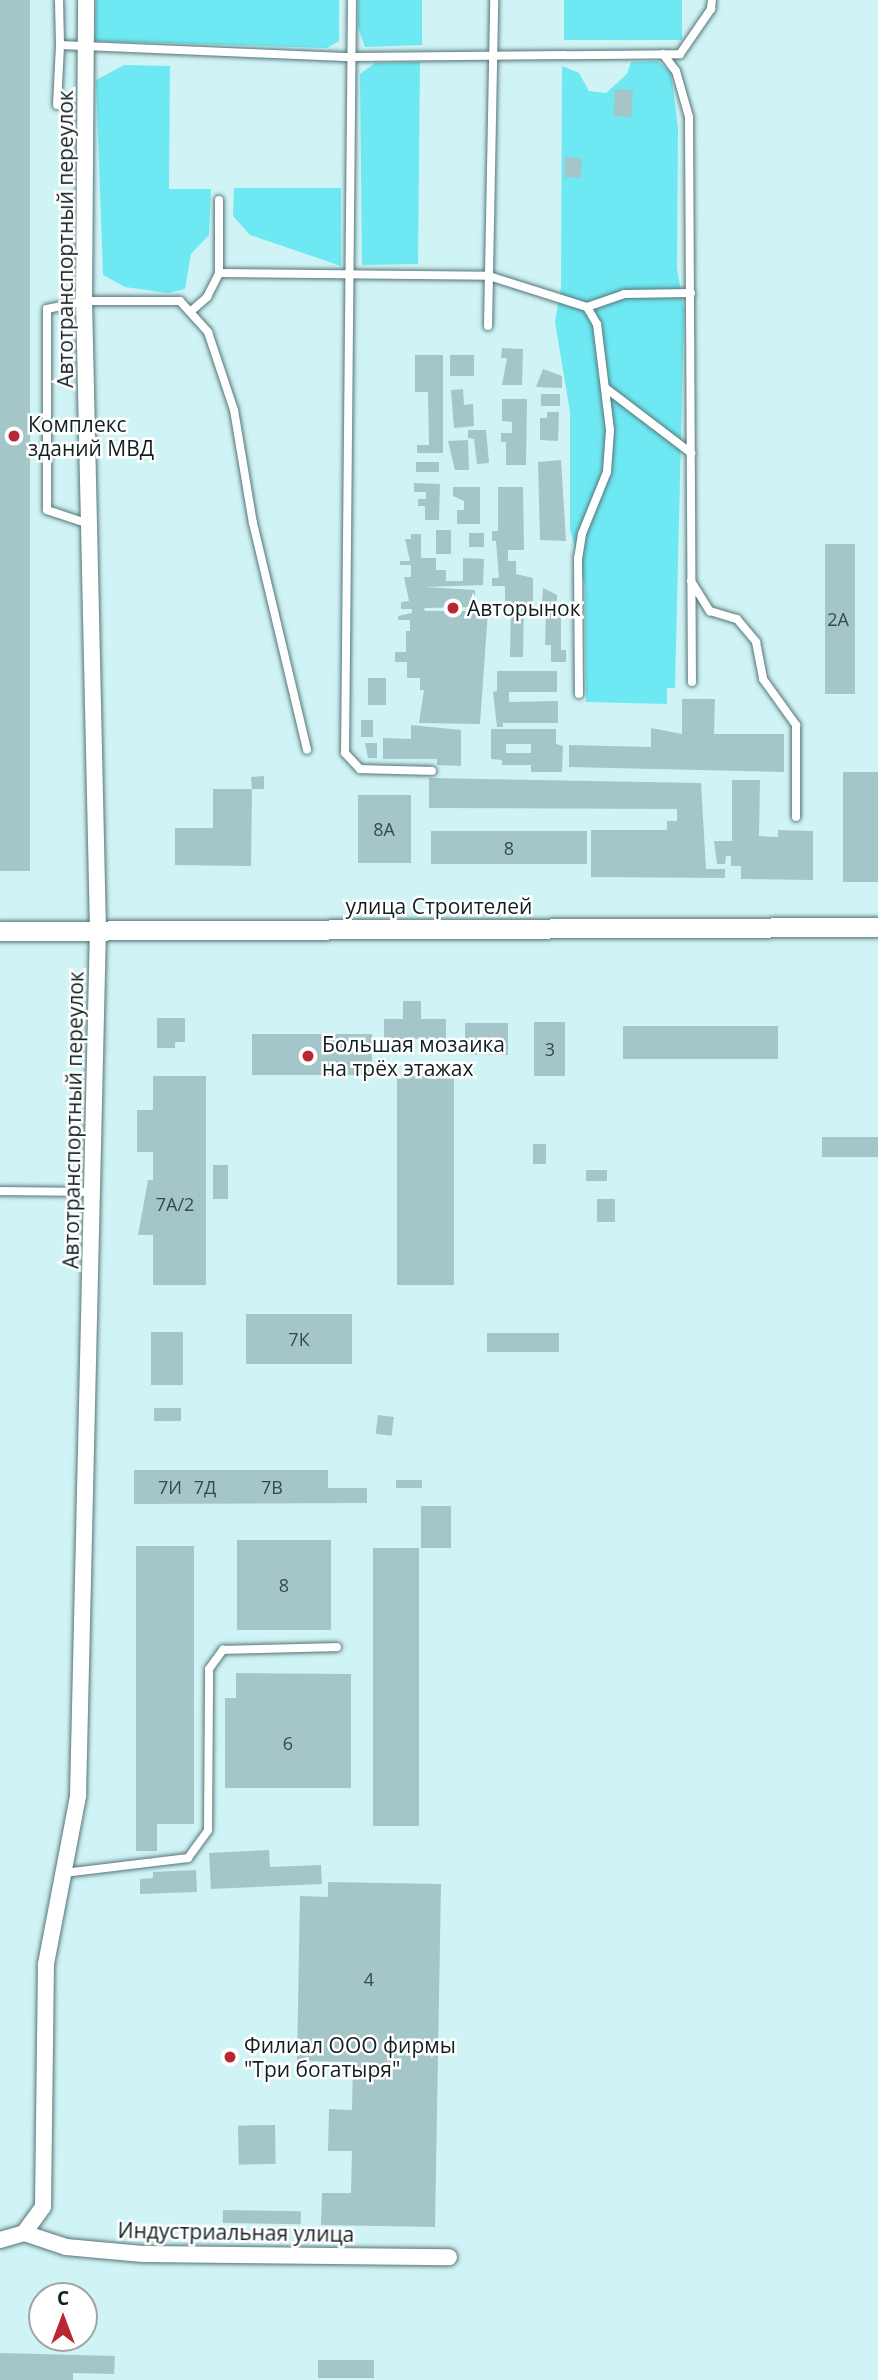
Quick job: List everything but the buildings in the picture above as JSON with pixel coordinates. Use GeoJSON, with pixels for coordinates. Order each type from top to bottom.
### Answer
{"type":"FeatureCollection","features":[{"type":"Feature","properties":{"kind":"street","name":"Автотранспортный переулок"},"geometry":{"type":"LineString","coordinates":[[24,2233],[43,2207],[46,1964],[78,1796],[98,931],[84,301],[86,0]]}},
{"type":"Feature","properties":{"kind":"street","name":"улица Строителей"},"geometry":{"type":"LineString","coordinates":[[0,932],[878,927]]}},
{"type":"Feature","properties":{"kind":"street"},"geometry":{"type":"LineString","coordinates":[[0,2240],[24,2233]]}},
{"type":"Feature","properties":{"kind":"street","name":"Индустриальная улица"},"geometry":{"type":"LineString","coordinates":[[24,2233],[66,2247],[143,2254],[449,2257]]}},
{"type":"Feature","properties":{"kind":"lane"},"geometry":{"type":"LineString","coordinates":[[57,105],[59,0]]}},
{"type":"Feature","properties":{"kind":"lane"},"geometry":{"type":"LineString","coordinates":[[352,0],[345,753],[360,769],[432,771]]}},
{"type":"Feature","properties":{"kind":"lane"},"geometry":{"type":"LineString","coordinates":[[488,326],[494,0]]}},
{"type":"Feature","properties":{"kind":"lane"},"geometry":{"type":"LineString","coordinates":[[60,45],[352,57],[680,54],[711,9],[712,0]]}},
{"type":"Feature","properties":{"kind":"lane"},"geometry":{"type":"LineString","coordinates":[[663,54],[676,71],[689,117],[691,682]]}},
{"type":"Feature","properties":{"kind":"lane"},"geometry":{"type":"LineString","coordinates":[[190,312],[207,297],[219,273],[219,200]]}},
{"type":"Feature","properties":{"kind":"lane"},"geometry":{"type":"LineString","coordinates":[[219,273],[489,276],[587,307],[624,294],[691,293]]}},
{"type":"Feature","properties":{"kind":"lane"},"geometry":{"type":"LineString","coordinates":[[89,524],[47,510],[47,309],[84,301],[180,301],[208,331],[233,410],[253,523],[307,750]]}},
{"type":"Feature","properties":{"kind":"lane"},"geometry":{"type":"LineString","coordinates":[[579,694],[578,558],[582,534],[607,471],[607,389],[597,324],[587,307]]}},
{"type":"Feature","properties":{"kind":"lane"},"geometry":{"type":"LineString","coordinates":[[607,389],[691,453]]}},
{"type":"Feature","properties":{"kind":"lane"},"geometry":{"type":"LineString","coordinates":[[691,581],[710,611],[737,619],[756,642],[763,679],[796,725],[796,817]]}},
{"type":"Feature","properties":{"kind":"lane"},"geometry":{"type":"LineString","coordinates":[[0,1191],[92,1192]]}},
{"type":"Feature","properties":{"kind":"lane"},"geometry":{"type":"LineString","coordinates":[[64,1873],[188,1858],[208,1830],[209,1670],[223,1650],[337,1647]]}},
{"type":"Feature","properties":{"kind":"shaded area"},"geometry":{"type":"Polygon","coordinates":[[[96,0],[339,0],[339,41],[327,48],[95,41],[96,0]]]}},
{"type":"Feature","properties":{"kind":"shaded area"},"geometry":{"type":"Polygon","coordinates":[[[358,0],[422,0],[422,45],[365,47],[358,27],[358,0]]]}},
{"type":"Feature","properties":{"kind":"shaded area"},"geometry":{"type":"Polygon","coordinates":[[[564,0],[682,0],[682,40],[564,40],[564,0]]]}},
{"type":"Feature","properties":{"kind":"shaded area"},"geometry":{"type":"Polygon","coordinates":[[[658,61],[671,73],[678,128],[677,268],[684,310],[675,688],[667,688],[667,704],[586,702],[585,585],[570,529],[570,412],[555,322],[561,287],[562,66],[579,73],[589,91],[606,93],[627,74],[631,62],[658,61]]]}},
{"type":"Feature","properties":{"kind":"shaded area"},"geometry":{"type":"Polygon","coordinates":[[[420,62],[418,264],[362,265],[360,74],[375,63],[420,62]]]}},
{"type":"Feature","properties":{"kind":"shaded area"},"geometry":{"type":"Polygon","coordinates":[[[124,65],[170,66],[169,189],[211,189],[209,235],[191,254],[185,289],[168,293],[125,287],[103,275],[96,80],[124,65]]]}},
{"type":"Feature","properties":{"kind":"shaded area"},"geometry":{"type":"Polygon","coordinates":[[[234,188],[341,188],[341,266],[250,235],[233,216],[234,188]]]}},
{"type":"Feature","properties":{"kind":"place","name":"Комплекс зданий МВД"},"geometry":{"type":"Point","coordinates":[14,436]}},
{"type":"Feature","properties":{"kind":"place","name":"Авторынок"},"geometry":{"type":"Point","coordinates":[453,608]}},
{"type":"Feature","properties":{"kind":"place","name":"Большая мозаика на трёх этажах"},"geometry":{"type":"Point","coordinates":[308,1056]}},
{"type":"Feature","properties":{"kind":"place","name":"Филиал ООО фирмы \"Три богатыря\""},"geometry":{"type":"Point","coordinates":[230,2057]}}]}
